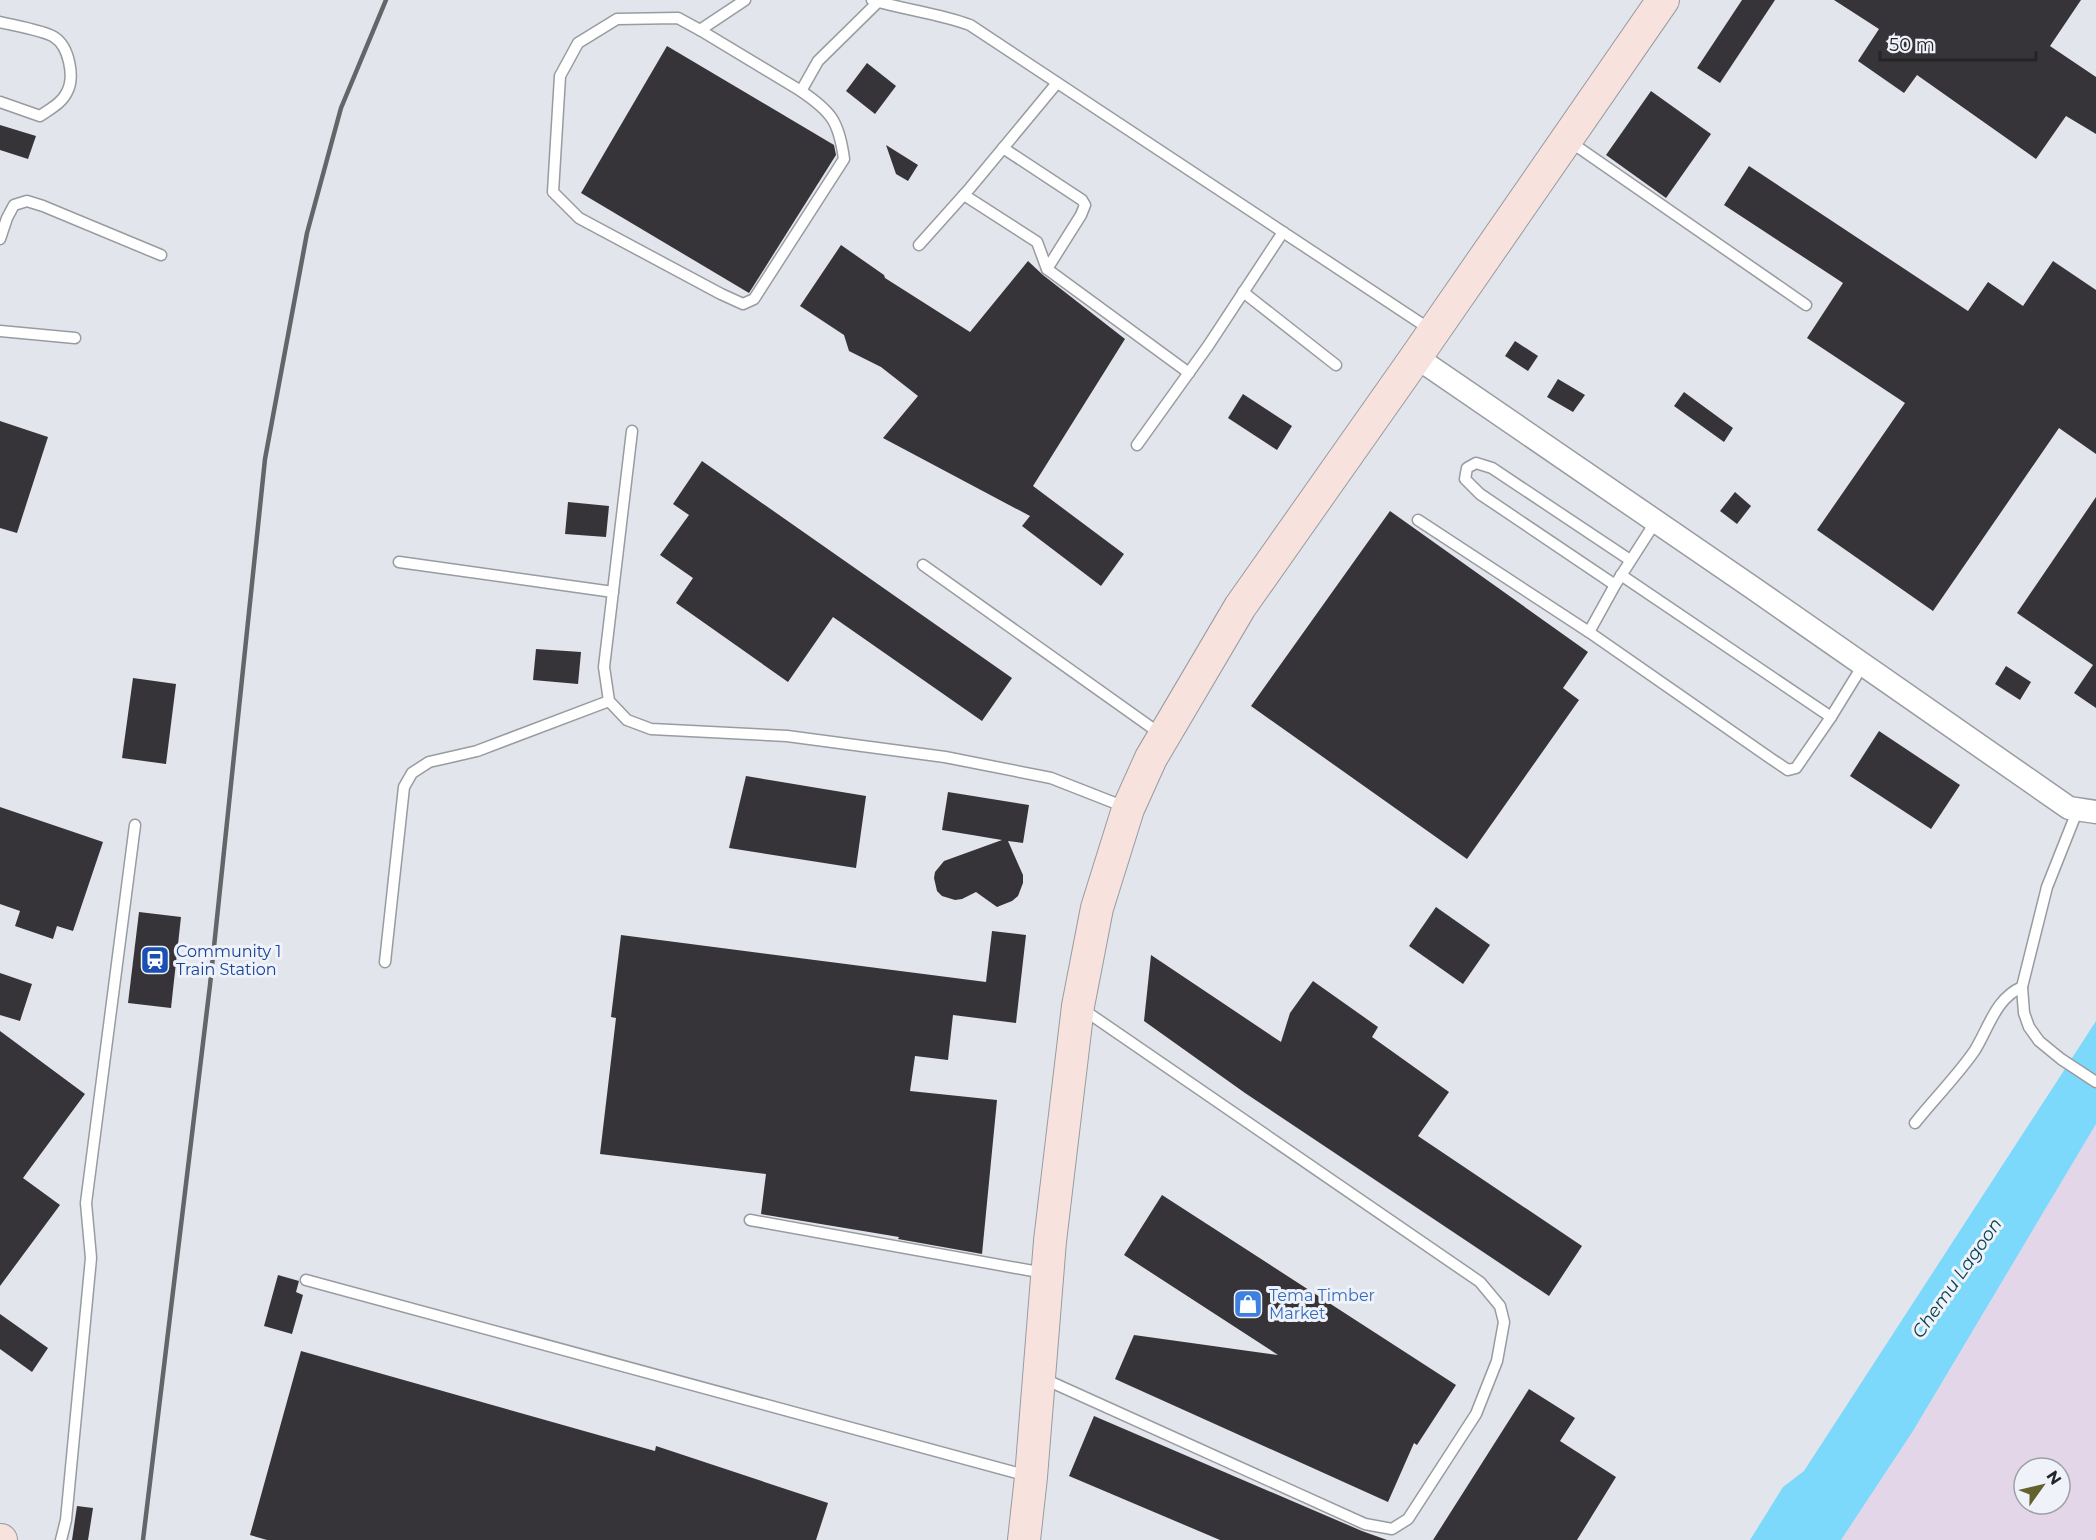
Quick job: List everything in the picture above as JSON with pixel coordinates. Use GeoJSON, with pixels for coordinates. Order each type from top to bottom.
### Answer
{"type":"FeatureCollection","features":[{"type":"Feature","properties":{"kind":"street"},"geometry":{"type":"LineString","coordinates":[[1024,1540],[1048,1274],[1078,1006],[1097,908],[1128,808],[1151,758],[1240,607],[1663,0]]}},
{"type":"Feature","properties":{"kind":"street"},"geometry":{"type":"LineString","coordinates":[[1416,357],[2069,808],[2087,811]]}},
{"type":"Feature","properties":{"kind":"lane"},"geometry":{"type":"LineString","coordinates":[[700,30],[745,0]]}},
{"type":"Feature","properties":{"kind":"lane"},"geometry":{"type":"LineString","coordinates":[[801,91],[818,62],[875,1],[902,9],[945,15],[970,25],[1434,331]]}},
{"type":"Feature","properties":{"kind":"lane"},"geometry":{"type":"LineString","coordinates":[[678,18],[700,30],[823,106],[840,133],[844,159],[754,299],[743,304],[579,218],[553,192],[560,76],[578,43],[617,19],[678,18]]}},
{"type":"Feature","properties":{"kind":"lane"},"geometry":{"type":"LineString","coordinates":[[0,22],[54,36],[65,48],[70,67],[69,90],[58,104],[40,116],[0,102]]}},
{"type":"Feature","properties":{"kind":"lane"},"geometry":{"type":"LineString","coordinates":[[920,245],[1057,83]]}},
{"type":"Feature","properties":{"kind":"lane"},"geometry":{"type":"LineString","coordinates":[[1567,139],[1806,305]]}},
{"type":"Feature","properties":{"kind":"lane"},"geometry":{"type":"LineString","coordinates":[[1004,148],[1082,200],[1085,205],[1047,268]]}},
{"type":"Feature","properties":{"kind":"lane"},"geometry":{"type":"LineString","coordinates":[[964,195],[1036,242],[1047,268],[1189,373]]}},
{"type":"Feature","properties":{"kind":"lane"},"geometry":{"type":"LineString","coordinates":[[0,239],[14,206],[27,201],[161,255]]}},
{"type":"Feature","properties":{"kind":"lane"},"geometry":{"type":"LineString","coordinates":[[1137,445],[1189,373],[1283,232]]}},
{"type":"Feature","properties":{"kind":"lane"},"geometry":{"type":"LineString","coordinates":[[1243,292],[1336,365]]}},
{"type":"Feature","properties":{"kind":"lane"},"geometry":{"type":"LineString","coordinates":[[0,331],[75,338]]}},
{"type":"Feature","properties":{"kind":"lane"},"geometry":{"type":"LineString","coordinates":[[632,431],[604,667],[609,701],[627,720],[651,729],[787,736],[945,757],[1051,778],[1128,808]]}},
{"type":"Feature","properties":{"kind":"lane"},"geometry":{"type":"LineString","coordinates":[[1615,585],[1480,494],[1465,479],[1467,468],[1476,463],[1492,468],[1630,560]]}},
{"type":"Feature","properties":{"kind":"lane"},"geometry":{"type":"LineString","coordinates":[[1418,520],[1589,632],[1788,770],[1796,768],[1863,665]]}},
{"type":"Feature","properties":{"kind":"lane"},"geometry":{"type":"LineString","coordinates":[[1589,632],[1621,574],[1656,521]]}},
{"type":"Feature","properties":{"kind":"lane"},"geometry":{"type":"LineString","coordinates":[[399,562],[613,591]]}},
{"type":"Feature","properties":{"kind":"lane"},"geometry":{"type":"LineString","coordinates":[[923,564],[1164,736]]}},
{"type":"Feature","properties":{"kind":"lane"},"geometry":{"type":"LineString","coordinates":[[1621,574],[1831,717]]}},
{"type":"Feature","properties":{"kind":"lane"},"geometry":{"type":"LineString","coordinates":[[385,962],[404,787],[412,773],[429,762],[477,751],[609,701]]}},
{"type":"Feature","properties":{"kind":"lane"},"geometry":{"type":"LineString","coordinates":[[2087,811],[2047,887],[2022,987],[2024,1013],[2029,1027],[2039,1041],[2096,1082]]}},
{"type":"Feature","properties":{"kind":"lane"},"geometry":{"type":"LineString","coordinates":[[61,1540],[66,1520],[91,1258],[86,1203],[135,825]]}},
{"type":"Feature","properties":{"kind":"lane"},"geometry":{"type":"LineString","coordinates":[[1915,1123],[1974,1051],[2004,1000],[2012,992],[2022,987]]}},
{"type":"Feature","properties":{"kind":"lane"},"geometry":{"type":"LineString","coordinates":[[1039,1377],[1365,1524],[1392,1529],[1408,1519],[1476,1414],[1497,1361],[1504,1322],[1500,1306],[1480,1282],[1078,1006]]}},
{"type":"Feature","properties":{"kind":"lane"},"geometry":{"type":"LineString","coordinates":[[750,1220],[1048,1274]]}},
{"type":"Feature","properties":{"kind":"lane"},"geometry":{"type":"LineString","coordinates":[[306,1280],[1031,1477]]}},
{"type":"Feature","properties":{"kind":"shaded area"},"geometry":{"type":"Polygon","coordinates":[[[2096,1124],[2096,1540],[1841,1540],[1913,1431],[2096,1124]]]}},
{"type":"Feature","properties":{"kind":"water","name":"Chemu Lagoon"},"geometry":{"type":"Polygon","coordinates":[[[2096,1021],[2096,1124],[1913,1431],[1841,1540],[1750,1540],[1783,1487],[1804,1471],[2096,1021]]]}},
{"type":"Feature","properties":{"kind":"building"},"geometry":{"type":"Polygon","coordinates":[[[1742,0],[1775,0],[1720,83],[1697,68],[1742,0]]]}},
{"type":"Feature","properties":{"kind":"building"},"geometry":{"type":"Polygon","coordinates":[[[1834,0],[2081,0],[2050,46],[2096,77],[2096,134],[2066,116],[2036,159],[1917,75],[1904,93],[1858,61],[1879,29],[1834,0]]]}},
{"type":"Feature","properties":{"kind":"building"},"geometry":{"type":"Polygon","coordinates":[[[667,46],[834,145],[836,155],[749,293],[581,193],[667,46]]]}},
{"type":"Feature","properties":{"kind":"building"},"geometry":{"type":"Polygon","coordinates":[[[867,63],[896,86],[875,114],[846,91],[867,63]]]}},
{"type":"Feature","properties":{"kind":"building"},"geometry":{"type":"Polygon","coordinates":[[[1651,91],[1711,134],[1666,198],[1606,155],[1651,91]]]}},
{"type":"Feature","properties":{"kind":"building"},"geometry":{"type":"Polygon","coordinates":[[[0,125],[36,136],[28,159],[0,150],[0,125]]]}},
{"type":"Feature","properties":{"kind":"building"},"geometry":{"type":"Polygon","coordinates":[[[886,145],[918,165],[908,181],[896,174],[886,145]]]}},
{"type":"Feature","properties":{"kind":"building"},"geometry":{"type":"Polygon","coordinates":[[[1749,166],[1968,311],[1988,282],[2023,306],[2053,261],[2096,290],[2096,454],[2059,428],[1933,611],[1817,530],[1905,403],[1807,338],[1843,283],[1724,205],[1749,166]]]}},
{"type":"Feature","properties":{"kind":"building"},"geometry":{"type":"Polygon","coordinates":[[[841,245],[884,275],[885,278],[970,332],[1028,261],[1125,339],[1033,486],[1124,554],[1101,586],[1022,526],[1030,516],[883,438],[918,396],[881,367],[849,351],[844,335],[800,306],[841,245]]]}},
{"type":"Feature","properties":{"kind":"building"},"geometry":{"type":"Polygon","coordinates":[[[1515,341],[1538,356],[1528,371],[1505,356],[1515,341]]]}},
{"type":"Feature","properties":{"kind":"building"},"geometry":{"type":"Polygon","coordinates":[[[1558,379],[1585,395],[1573,412],[1547,397],[1558,379]]]}},
{"type":"Feature","properties":{"kind":"building"},"geometry":{"type":"Polygon","coordinates":[[[1684,392],[1733,428],[1724,442],[1674,406],[1684,392]]]}},
{"type":"Feature","properties":{"kind":"building"},"geometry":{"type":"Polygon","coordinates":[[[1243,394],[1292,426],[1277,450],[1228,418],[1243,394]]]}},
{"type":"Feature","properties":{"kind":"building"},"geometry":{"type":"Polygon","coordinates":[[[0,421],[48,437],[17,533],[0,528],[0,421]]]}},
{"type":"Feature","properties":{"kind":"building"},"geometry":{"type":"Polygon","coordinates":[[[702,461],[1012,678],[982,721],[833,617],[788,682],[676,603],[693,578],[660,555],[689,515],[673,504],[702,461]]]}},
{"type":"Feature","properties":{"kind":"building"},"geometry":{"type":"Polygon","coordinates":[[[1735,492],[1751,506],[1737,524],[1720,511],[1735,492]]]}},
{"type":"Feature","properties":{"kind":"building"},"geometry":{"type":"Polygon","coordinates":[[[2096,497],[2096,708],[2074,693],[2093,665],[2017,613],[2096,497]]]}},
{"type":"Feature","properties":{"kind":"building"},"geometry":{"type":"Polygon","coordinates":[[[568,502],[609,506],[606,537],[565,534],[568,502]]]}},
{"type":"Feature","properties":{"kind":"building"},"geometry":{"type":"Polygon","coordinates":[[[1390,511],[1588,652],[1563,688],[1579,700],[1467,859],[1251,706],[1390,511]]]}},
{"type":"Feature","properties":{"kind":"building"},"geometry":{"type":"Polygon","coordinates":[[[536,649],[581,652],[578,684],[533,680],[536,649]]]}},
{"type":"Feature","properties":{"kind":"building"},"geometry":{"type":"Polygon","coordinates":[[[2006,666],[2031,682],[2020,700],[1995,684],[2006,666]]]}},
{"type":"Feature","properties":{"kind":"building"},"geometry":{"type":"Polygon","coordinates":[[[133,678],[176,684],[166,764],[122,758],[133,678]]]}},
{"type":"Feature","properties":{"kind":"building"},"geometry":{"type":"Polygon","coordinates":[[[1879,731],[1960,785],[1931,829],[1850,776],[1879,731]]]}},
{"type":"Feature","properties":{"kind":"building"},"geometry":{"type":"Polygon","coordinates":[[[746,776],[866,796],[856,868],[729,848],[746,776]]]}},
{"type":"Feature","properties":{"kind":"building"},"geometry":{"type":"Polygon","coordinates":[[[948,792],[1029,805],[1023,843],[1008,841],[1023,875],[1023,883],[1018,896],[1012,901],[997,907],[976,892],[955,900],[942,896],[937,891],[935,872],[944,861],[1002,840],[942,830],[948,792]]]}},
{"type":"Feature","properties":{"kind":"building"},"geometry":{"type":"Polygon","coordinates":[[[0,807],[103,842],[73,931],[57,926],[53,939],[15,926],[20,911],[0,904],[0,807]]]}},
{"type":"Feature","properties":{"kind":"building"},"geometry":{"type":"Polygon","coordinates":[[[1436,907],[1490,945],[1463,984],[1409,946],[1436,907]]]}},
{"type":"Feature","properties":{"kind":"building"},"geometry":{"type":"Polygon","coordinates":[[[139,912],[181,917],[171,1008],[128,1003],[139,912]]]}},
{"type":"Feature","properties":{"kind":"building"},"geometry":{"type":"Polygon","coordinates":[[[992,931],[1026,935],[1016,1023],[953,1015],[948,1060],[915,1056],[910,1091],[997,1100],[982,1254],[898,1239],[899,1237],[761,1214],[766,1174],[600,1154],[616,1018],[611,1017],[621,935],[986,982],[992,931]]]}},
{"type":"Feature","properties":{"kind":"building"},"geometry":{"type":"Polygon","coordinates":[[[1151,955],[1281,1042],[1290,1013],[1313,981],[1378,1027],[1372,1037],[1449,1092],[1418,1136],[1582,1246],[1549,1296],[1245,1093],[1144,1021],[1151,955]]]}},
{"type":"Feature","properties":{"kind":"building"},"geometry":{"type":"Polygon","coordinates":[[[0,973],[32,984],[20,1021],[0,1015],[0,973]]]}},
{"type":"Feature","properties":{"kind":"building"},"geometry":{"type":"Polygon","coordinates":[[[0,1031],[85,1094],[23,1178],[60,1205],[0,1286],[0,1031]]]}},
{"type":"Feature","properties":{"kind":"building"},"geometry":{"type":"Polygon","coordinates":[[[1162,1195],[1456,1385],[1417,1445],[1414,1443],[1388,1502],[1115,1379],[1134,1335],[1278,1355],[1124,1255],[1162,1195]]]}},
{"type":"Feature","properties":{"kind":"building"},"geometry":{"type":"Polygon","coordinates":[[[278,1275],[299,1281],[296,1292],[303,1295],[292,1334],[264,1326],[278,1275]]]}},
{"type":"Feature","properties":{"kind":"building"},"geometry":{"type":"Polygon","coordinates":[[[0,1314],[48,1348],[32,1372],[0,1349],[0,1314]]]}},
{"type":"Feature","properties":{"kind":"building"},"geometry":{"type":"Polygon","coordinates":[[[301,1351],[655,1451],[656,1446],[828,1503],[816,1540],[267,1540],[250,1535],[301,1351]]]}},
{"type":"Feature","properties":{"kind":"building"},"geometry":{"type":"Polygon","coordinates":[[[1529,1389],[1575,1418],[1560,1441],[1616,1477],[1577,1540],[1433,1540],[1529,1389]]]}},
{"type":"Feature","properties":{"kind":"building"},"geometry":{"type":"Polygon","coordinates":[[[1094,1416],[1387,1540],[1220,1540],[1069,1476],[1094,1416]]]}},
{"type":"Feature","properties":{"kind":"building"},"geometry":{"type":"Polygon","coordinates":[[[77,1506],[93,1508],[88,1540],[72,1540],[77,1506]]]}},
{"type":"Feature","properties":{"kind":"railway"},"geometry":{"type":"LineString","coordinates":[[143,1540],[210,985],[265,459],[307,233],[341,108],[386,0]]}},
{"type":"Feature","properties":{"kind":"place","name":"Community 1 Train Station"},"geometry":{"type":"Point","coordinates":[155,960]}},
{"type":"Feature","properties":{"kind":"place","name":"Tema Timber Market"},"geometry":{"type":"Point","coordinates":[1248,1304]}}]}
